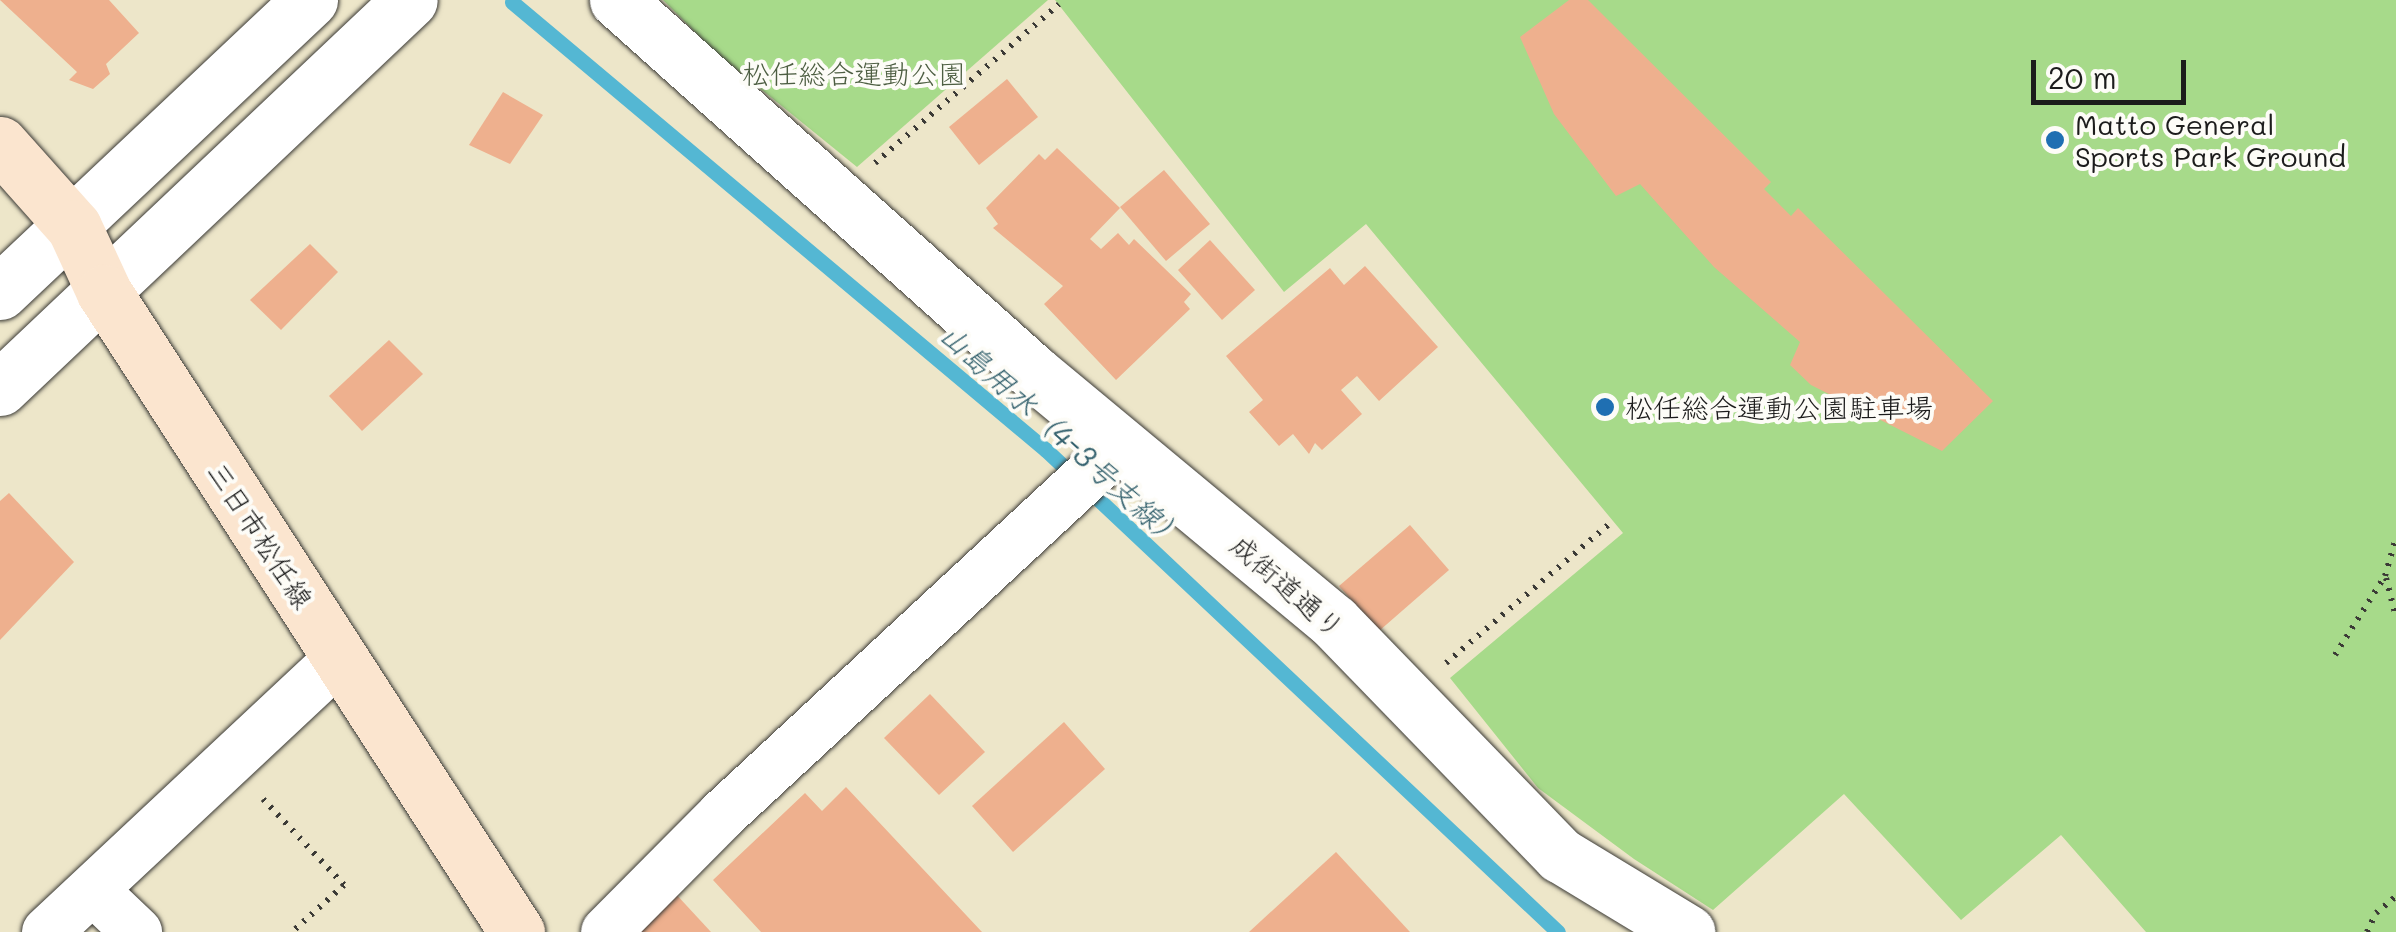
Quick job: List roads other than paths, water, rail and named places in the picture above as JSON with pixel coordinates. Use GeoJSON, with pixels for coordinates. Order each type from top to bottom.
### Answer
{"type":"FeatureCollection","features":[{"type":"Feature","properties":{"kind":"main road","name":"三日市松任線"},"geometry":{"type":"LineString","coordinates":[[0,144],[74,227],[104,292],[517,932]]}},
{"type":"Feature","properties":{"kind":"street"},"geometry":{"type":"LineString","coordinates":[[0,292],[74,227],[310,0]]}},
{"type":"Feature","properties":{"kind":"street"},"geometry":{"type":"LineString","coordinates":[[0,388],[410,0]]}},
{"type":"Feature","properties":{"kind":"street","name":"成街道通り"},"geometry":{"type":"LineString","coordinates":[[616,0],[836,196],[1090,474],[1334,622],[1560,855],[1688,932]]}},
{"type":"Feature","properties":{"kind":"street"},"geometry":{"type":"LineString","coordinates":[[606,932],[722,815],[1090,474]]}},
{"type":"Feature","properties":{"kind":"street"},"geometry":{"type":"LineString","coordinates":[[47,932],[340,658]]}},
{"type":"Feature","properties":{"kind":"street"},"geometry":{"type":"LineString","coordinates":[[93,890],[136,932]]}},
{"type":"Feature","properties":{"kind":"waterway","name":"山島用水（4-3号支線）"},"geometry":{"type":"LineString","coordinates":[[512,2],[1046,450],[1558,932]]}},
{"type":"Feature","properties":{"kind":"place","name":"Matto General Sports Park Ground"},"geometry":{"type":"Point","coordinates":[2055,140]}},
{"type":"Feature","properties":{"kind":"place","name":"松任総合運動公園駐車場"},"geometry":{"type":"Point","coordinates":[1605,407]}},
{"type":"Feature","properties":{"kind":"park label","name":"松任総合運動公園"},"geometry":{"type":"Point","coordinates":[854,73]}}]}
